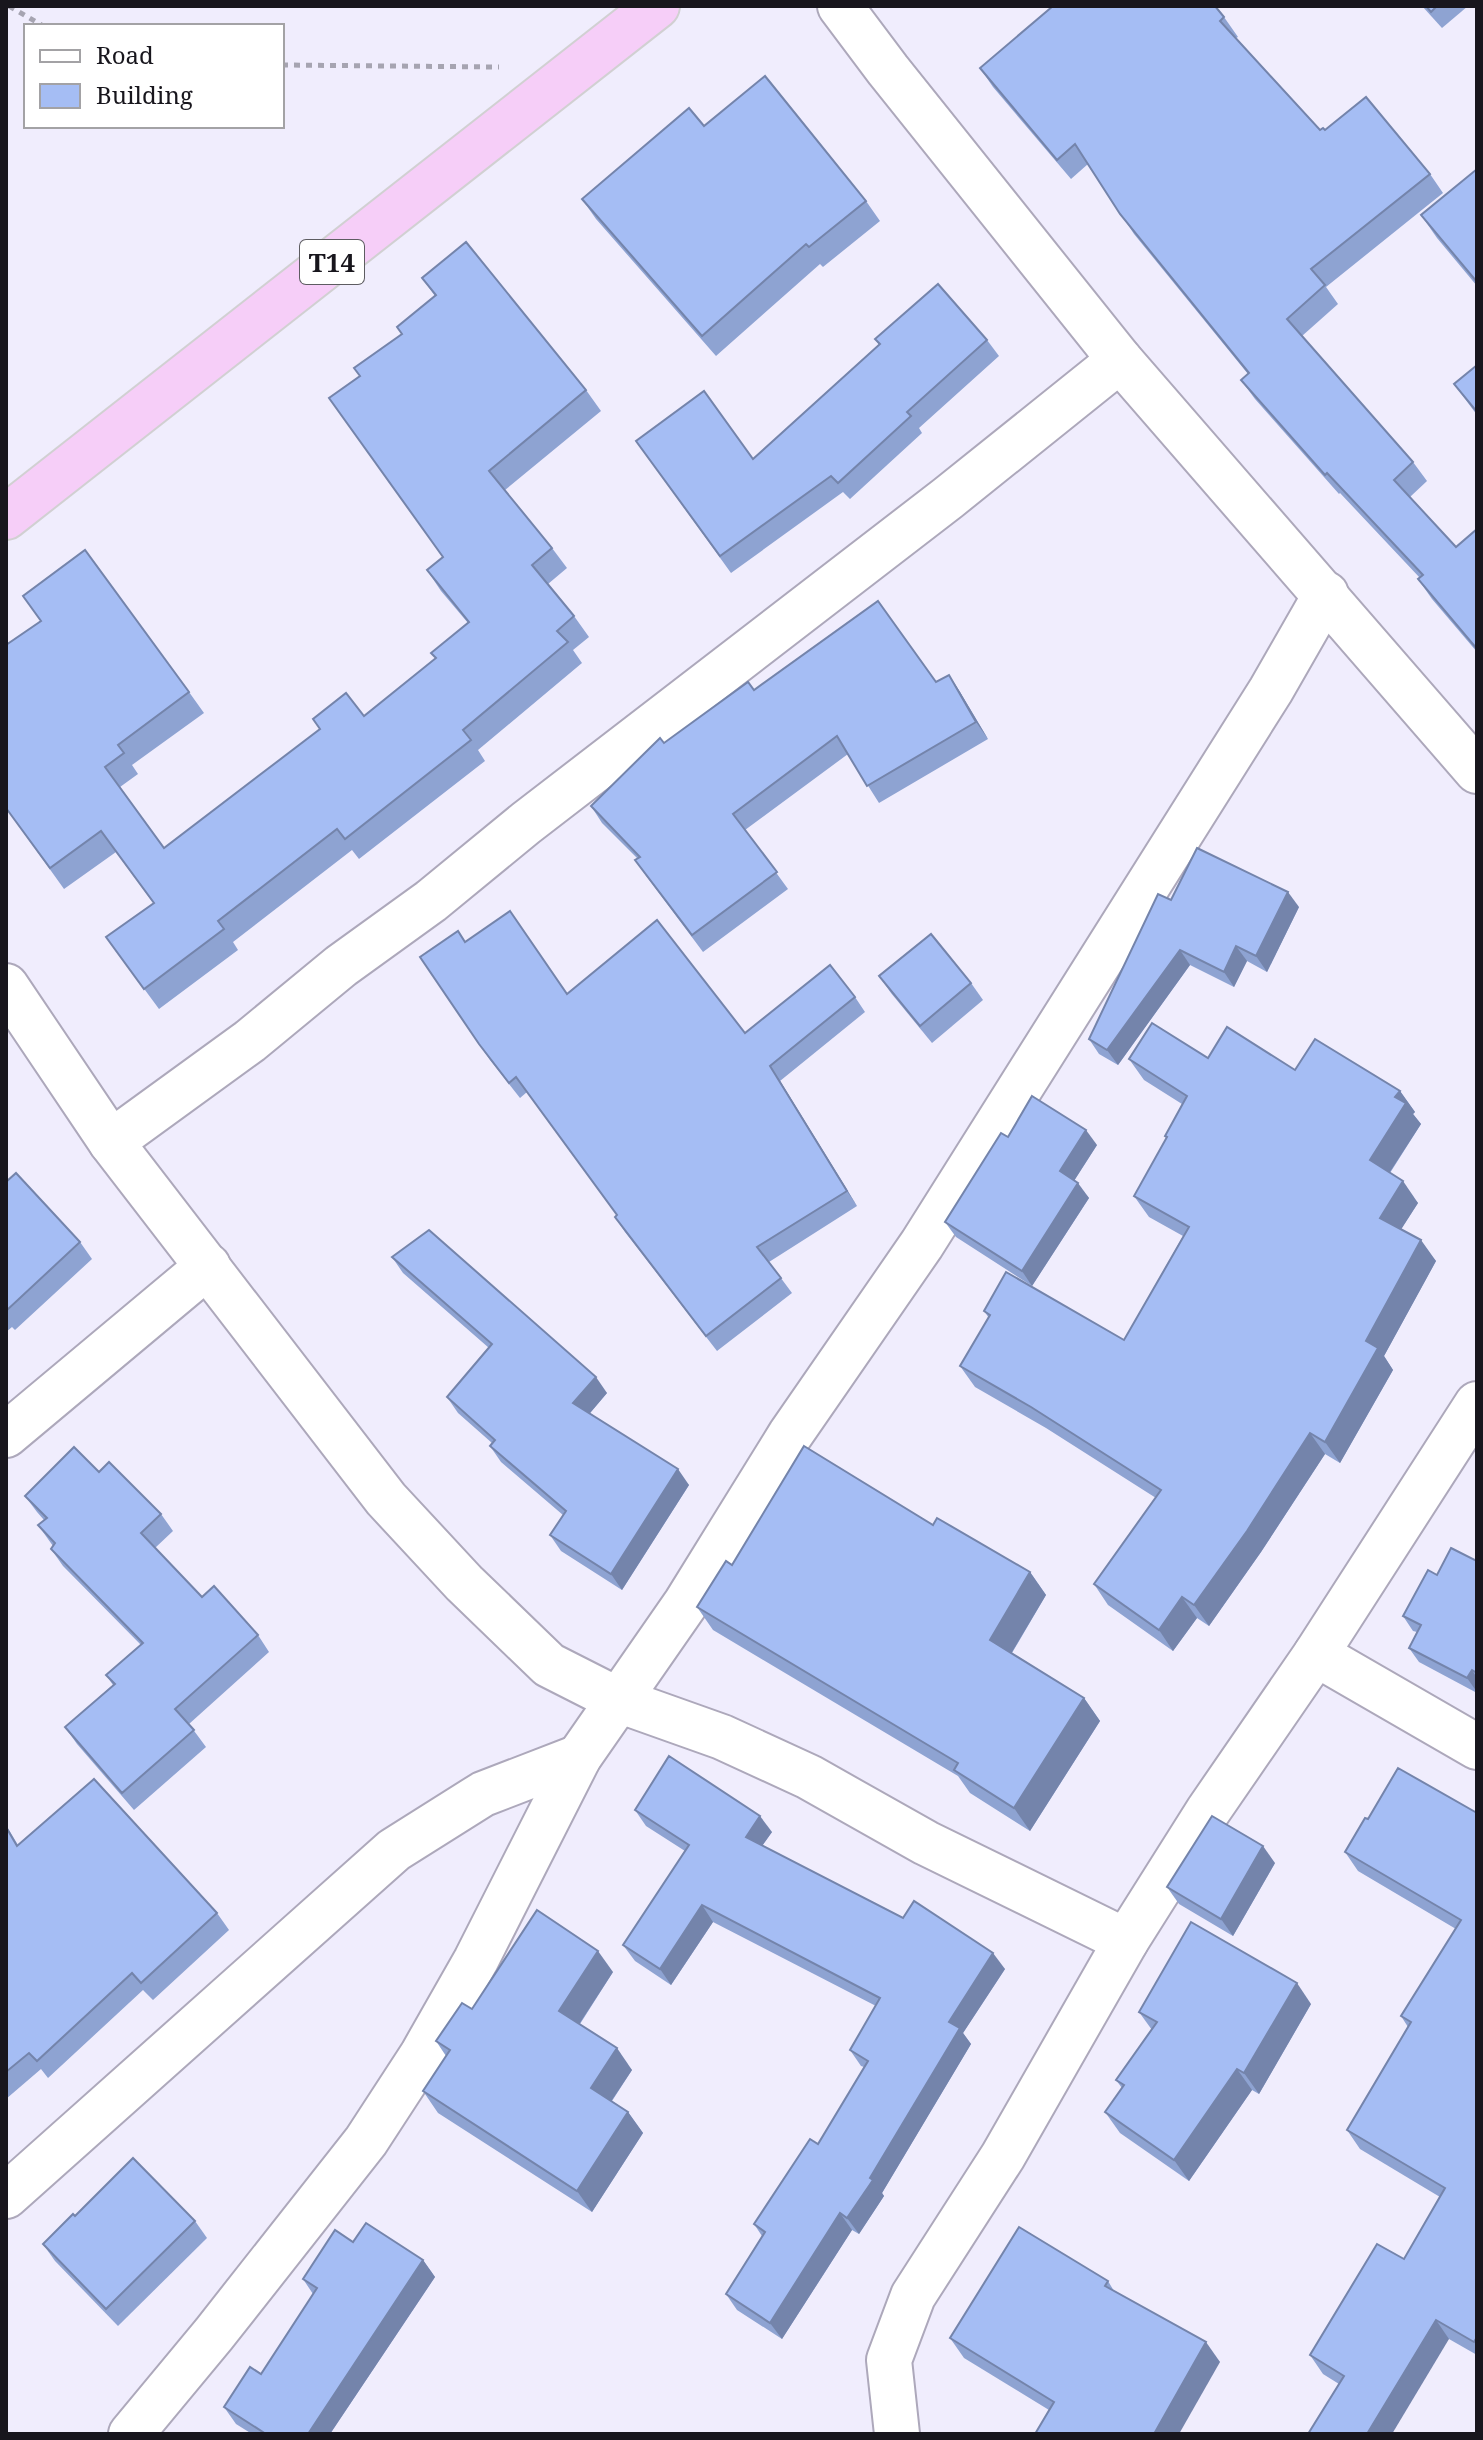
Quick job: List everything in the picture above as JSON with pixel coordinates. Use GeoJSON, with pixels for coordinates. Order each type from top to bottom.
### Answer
{"type":"FeatureCollection","features":[{"type":"Feature","properties":{"kind":"highway","name":"T14"},"geometry":{"type":"LineString","coordinates":[[6,517],[657,6]]}},
{"type":"Feature","properties":{"kind":"street"},"geometry":{"type":"LineString","coordinates":[[840,6],[1120,360],[1477,771]]}},
{"type":"Feature","properties":{"kind":"street"},"geometry":{"type":"LineString","coordinates":[[111,1142],[250,1041],[341,966],[431,901],[1120,360]]}},
{"type":"Feature","properties":{"kind":"street"},"geometry":{"type":"LineString","coordinates":[[149,2423],[214,2334],[366,2141],[422,2055],[476,1960],[579,1757],[686,1603],[790,1435],[930,1231],[1255,715],[1326,594]]}},
{"type":"Feature","properties":{"kind":"street"},"geometry":{"type":"LineString","coordinates":[[6,986],[111,1142],[386,1499],[464,1583],[549,1665],[618,1700],[722,1737],[809,1777],[926,1843],[1126,1941]]}},
{"type":"Feature","properties":{"kind":"street"},"geometry":{"type":"LineString","coordinates":[[6,1435],[208,1266]]}},
{"type":"Feature","properties":{"kind":"street"},"geometry":{"type":"LineString","coordinates":[[897,2434],[889,2360],[913,2296],[1003,2156],[1126,1941],[1208,1811],[1316,1654],[1477,1404]]}},
{"type":"Feature","properties":{"kind":"street"},"geometry":{"type":"LineString","coordinates":[[1316,1654],[1477,1747]]}},
{"type":"Feature","properties":{"kind":"street"},"geometry":{"type":"LineString","coordinates":[[6,2196],[394,1850],[483,1794],[579,1757]]}},
{"type":"Feature","properties":{"kind":"path"},"geometry":{"type":"LineString","coordinates":[[9,6],[40,24]]}},
{"type":"Feature","properties":{"kind":"path"},"geometry":{"type":"LineString","coordinates":[[284,65],[504,67]]}},
{"type":"Feature","properties":{"kind":"building"},"geometry":{"type":"Polygon","coordinates":[[[1053,6],[1215,6],[1224,17],[1220,21],[1320,130],[1325,130],[1366,97],[1430,174],[1311,269],[1325,285],[1287,319],[1413,462],[1394,480],[1456,547],[1477,529],[1477,649],[1418,579],[1423,575],[1327,473],[1325,475],[1241,380],[1249,373],[1120,214],[1075,144],[1057,160],[980,68],[1053,6]]]}},
{"type":"Feature","properties":{"kind":"building"},"geometry":{"type":"Polygon","coordinates":[[[765,76],[866,201],[809,247],[806,244],[702,336],[582,199],[689,108],[704,126],[765,76]]]}},
{"type":"Feature","properties":{"kind":"building"},"geometry":{"type":"Polygon","coordinates":[[[1477,169],[1477,282],[1421,215],[1477,169]]]}},
{"type":"Feature","properties":{"kind":"building"},"geometry":{"type":"Polygon","coordinates":[[[466,242],[586,390],[489,471],[552,548],[532,565],[574,616],[557,631],[568,642],[463,730],[471,740],[345,839],[337,829],[218,921],[224,929],[144,989],[106,937],[154,903],[101,831],[50,868],[6,808],[6,645],[41,621],[23,596],[85,550],[189,692],[118,745],[124,753],[105,767],[164,848],[320,729],[313,719],[346,693],[364,716],[436,658],[431,653],[469,622],[427,570],[443,557],[329,398],[360,376],[354,368],[402,334],[397,327],[436,295],[422,278],[466,242]]]}},
{"type":"Feature","properties":{"kind":"building"},"geometry":{"type":"Polygon","coordinates":[[[938,284],[987,340],[907,412],[911,416],[838,483],[831,476],[720,556],[636,441],[704,391],[753,459],[880,344],[875,339],[938,284]]]}},
{"type":"Feature","properties":{"kind":"building"},"geometry":{"type":"Polygon","coordinates":[[[1477,365],[1477,412],[1454,384],[1477,365]]]}},
{"type":"Feature","properties":{"kind":"building"},"geometry":{"type":"Polygon","coordinates":[[[878,601],[936,682],[949,675],[976,722],[867,786],[837,736],[733,814],[777,872],[692,935],[635,860],[640,857],[591,806],[660,738],[664,743],[748,682],[754,690],[878,601]]]}},
{"type":"Feature","properties":{"kind":"building"},"geometry":{"type":"Polygon","coordinates":[[[1197,848],[1288,892],[1256,956],[1236,946],[1224,972],[1180,950],[1107,1050],[1089,1039],[1158,894],[1171,900],[1197,848]]]}},
{"type":"Feature","properties":{"kind":"building"},"geometry":{"type":"Polygon","coordinates":[[[510,911],[567,994],[657,920],[745,1033],[830,965],[855,997],[770,1066],[847,1191],[757,1247],[781,1278],[706,1336],[615,1217],[617,1215],[516,1077],[509,1083],[479,1044],[420,957],[458,931],[465,942],[510,911]]]}},
{"type":"Feature","properties":{"kind":"building"},"geometry":{"type":"Polygon","coordinates":[[[931,934],[971,983],[920,1026],[879,976],[931,934]]]}},
{"type":"Feature","properties":{"kind":"building"},"geometry":{"type":"Polygon","coordinates":[[[1152,1023],[1208,1058],[1227,1027],[1295,1070],[1315,1039],[1400,1091],[1395,1097],[1406,1103],[1370,1160],[1403,1181],[1380,1218],[1421,1240],[1366,1341],[1378,1348],[1325,1442],[1310,1433],[1247,1531],[1194,1605],[1182,1597],[1159,1630],[1094,1584],[1161,1490],[960,1366],[990,1315],[984,1311],[1006,1272],[1124,1340],[1189,1227],[1134,1196],[1187,1096],[1129,1059],[1152,1023]]]}},
{"type":"Feature","properties":{"kind":"building"},"geometry":{"type":"Polygon","coordinates":[[[1032,1096],[1086,1130],[1060,1171],[1078,1183],[1022,1271],[945,1222],[1001,1133],[1008,1137],[1032,1096]]]}},
{"type":"Feature","properties":{"kind":"building"},"geometry":{"type":"Polygon","coordinates":[[[16,1173],[80,1242],[6,1311],[6,1182],[16,1173]]]}},
{"type":"Feature","properties":{"kind":"building"},"geometry":{"type":"Polygon","coordinates":[[[429,1230],[596,1377],[573,1403],[678,1469],[611,1574],[550,1535],[566,1511],[490,1446],[495,1440],[447,1397],[492,1344],[392,1257],[429,1230]]]}},
{"type":"Feature","properties":{"kind":"building"},"geometry":{"type":"Polygon","coordinates":[[[804,1446],[933,1525],[937,1518],[1030,1572],[990,1640],[1084,1698],[1014,1808],[954,1770],[958,1763],[697,1607],[726,1561],[732,1565],[804,1446]]]}},
{"type":"Feature","properties":{"kind":"building"},"geometry":{"type":"Polygon","coordinates":[[[74,1447],[99,1472],[109,1462],[161,1514],[141,1533],[202,1597],[214,1586],[258,1635],[175,1709],[194,1730],[122,1793],[65,1727],[115,1684],[106,1675],[143,1643],[51,1549],[55,1543],[38,1525],[47,1518],[25,1496],[74,1447]]]}},
{"type":"Feature","properties":{"kind":"building"},"geometry":{"type":"Polygon","coordinates":[[[1451,1548],[1477,1561],[1477,1673],[1472,1670],[1467,1678],[1409,1648],[1421,1625],[1403,1616],[1428,1570],[1437,1575],[1451,1548]]]}},
{"type":"Feature","properties":{"kind":"building"},"geometry":{"type":"Polygon","coordinates":[[[669,1756],[760,1816],[746,1837],[903,1918],[914,1901],[993,1953],[949,2022],[960,2028],[870,2178],[873,2180],[847,2218],[840,2213],[770,2323],[726,2294],[765,2232],[754,2224],[810,2139],[818,2144],[868,2061],[850,2050],[880,1998],[702,1905],[660,1969],[623,1945],[689,1845],[635,1810],[669,1756]]]}},
{"type":"Feature","properties":{"kind":"building"},"geometry":{"type":"Polygon","coordinates":[[[1398,1768],[1477,1813],[1477,2337],[1474,2342],[1436,2320],[1367,2434],[1308,2434],[1344,2376],[1310,2355],[1377,2244],[1404,2259],[1445,2188],[1347,2130],[1411,2022],[1401,2016],[1461,1920],[1345,1852],[1398,1768]]]}},
{"type":"Feature","properties":{"kind":"building"},"geometry":{"type":"Polygon","coordinates":[[[94,1779],[217,1913],[141,1983],[132,1973],[37,2061],[29,2053],[6,2072],[6,1827],[17,1846],[94,1779]]]}},
{"type":"Feature","properties":{"kind":"building"},"geometry":{"type":"Polygon","coordinates":[[[1212,1816],[1263,1846],[1221,1919],[1167,1887],[1212,1816]]]}},
{"type":"Feature","properties":{"kind":"building"},"geometry":{"type":"Polygon","coordinates":[[[537,1910],[598,1951],[559,2011],[617,2048],[591,2088],[628,2112],[577,2191],[423,2091],[450,2050],[436,2041],[462,2003],[472,2009],[537,1910]]]}},
{"type":"Feature","properties":{"kind":"building"},"geometry":{"type":"Polygon","coordinates":[[[1191,1922],[1297,1983],[1244,2073],[1237,2069],[1174,2160],[1105,2112],[1124,2085],[1116,2080],[1157,2022],[1139,2012],[1191,1922]]]}},
{"type":"Feature","properties":{"kind":"building"},"geometry":{"type":"Polygon","coordinates":[[[133,2158],[195,2221],[106,2309],[43,2244],[133,2158]]]}},
{"type":"Feature","properties":{"kind":"building"},"geometry":{"type":"Polygon","coordinates":[[[366,2223],[423,2260],[308,2434],[266,2434],[224,2407],[250,2367],[261,2374],[317,2288],[303,2279],[335,2230],[353,2242],[366,2223]]]}},
{"type":"Feature","properties":{"kind":"building"},"geometry":{"type":"Polygon","coordinates":[[[1019,2227],[1108,2281],[1105,2286],[1206,2342],[1154,2434],[1035,2434],[1054,2402],[950,2338],[1019,2227]]]}}]}
